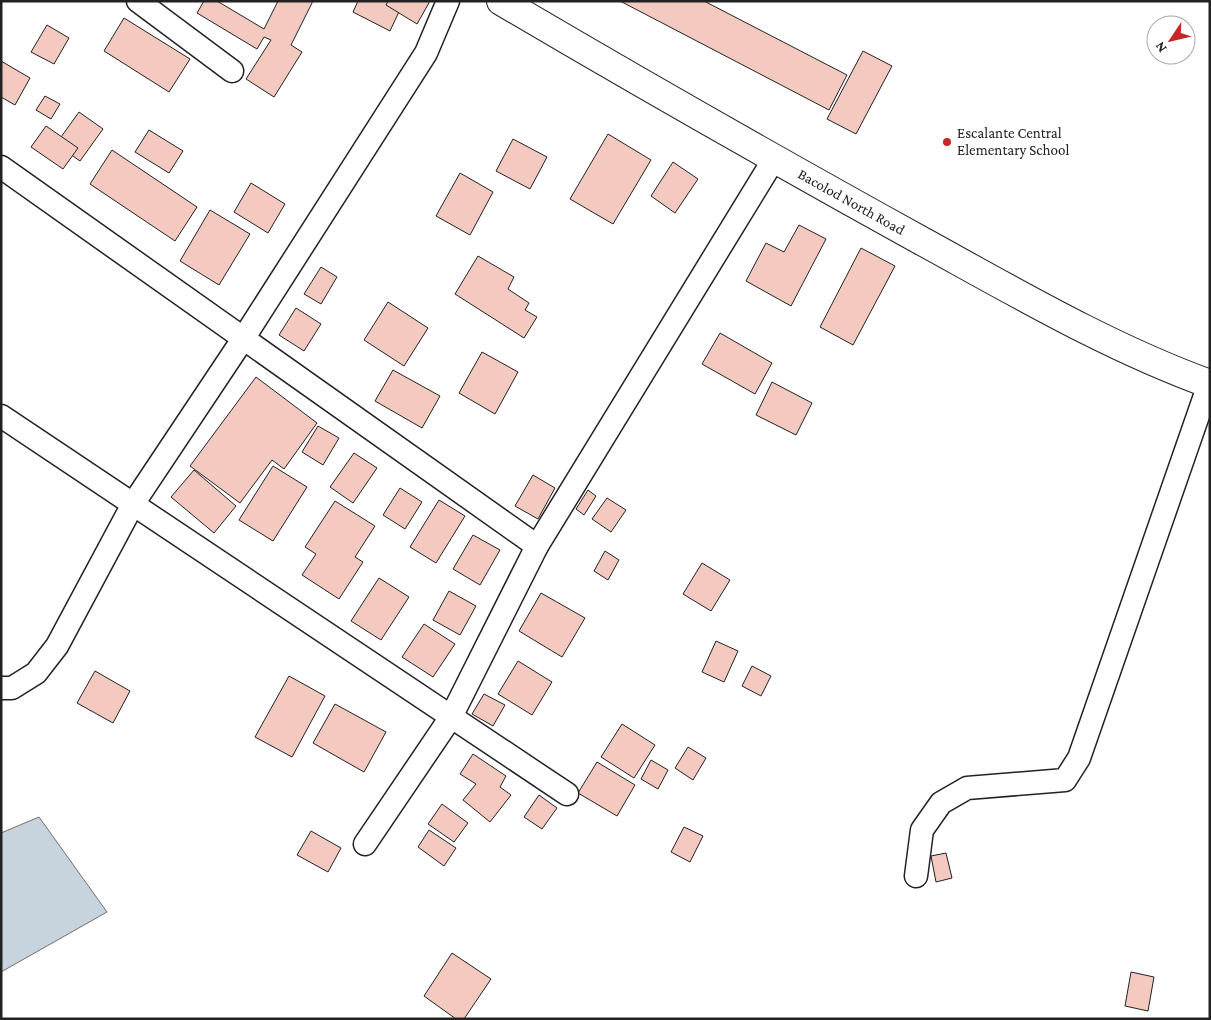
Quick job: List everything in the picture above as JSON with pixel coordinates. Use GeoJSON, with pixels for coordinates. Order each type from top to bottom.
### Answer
{"type":"FeatureCollection","features":[{"type":"Feature","properties":{"kind":"highway","name":"Bacolod North Road"},"geometry":{"type":"LineString","coordinates":[[501,1],[774,159],[948,255],[1144,359],[1209,384]]}},
{"type":"Feature","properties":{"kind":"street"},"geometry":{"type":"LineString","coordinates":[[138,1],[232,71]]}},
{"type":"Feature","properties":{"kind":"street"},"geometry":{"type":"LineString","coordinates":[[1,688],[12,688],[36,673],[57,646],[134,504],[243,339],[426,53],[448,1]]}},
{"type":"Feature","properties":{"kind":"street"},"geometry":{"type":"LineString","coordinates":[[365,844],[451,717],[537,546],[774,159]]}},
{"type":"Feature","properties":{"kind":"street"},"geometry":{"type":"LineString","coordinates":[[1,167],[537,546]]}},
{"type":"Feature","properties":{"kind":"street"},"geometry":{"type":"LineString","coordinates":[[916,876],[922,830],[941,802],[967,788],[1065,780],[1079,758],[1209,384]]}},
{"type":"Feature","properties":{"kind":"street"},"geometry":{"type":"LineString","coordinates":[[1,416],[567,794]]}},
{"type":"Feature","properties":{"kind":"shaded area"},"geometry":{"type":"Polygon","coordinates":[[[39,817],[107,912],[1,972],[1,833],[39,817]]]}},
{"type":"Feature","properties":{"kind":"building"},"geometry":{"type":"Polygon","coordinates":[[[204,1],[217,1],[264,29],[278,1],[313,1],[291,45],[302,52],[274,97],[246,79],[271,40],[264,37],[257,49],[197,13],[204,1]]]}},
{"type":"Feature","properties":{"kind":"building"},"geometry":{"type":"Polygon","coordinates":[[[358,1],[404,1],[390,31],[353,12],[358,1]]]}},
{"type":"Feature","properties":{"kind":"building"},"geometry":{"type":"Polygon","coordinates":[[[388,1],[430,1],[417,24],[386,5],[388,1]]]}},
{"type":"Feature","properties":{"kind":"building"},"geometry":{"type":"Polygon","coordinates":[[[620,1],[704,1],[847,75],[829,110],[620,1]]]}},
{"type":"Feature","properties":{"kind":"building"},"geometry":{"type":"Polygon","coordinates":[[[124,18],[190,59],[169,92],[104,51],[124,18]]]}},
{"type":"Feature","properties":{"kind":"building"},"geometry":{"type":"Polygon","coordinates":[[[47,25],[69,38],[54,64],[31,52],[47,25]]]}},
{"type":"Feature","properties":{"kind":"building"},"geometry":{"type":"Polygon","coordinates":[[[863,51],[892,66],[856,134],[827,119],[863,51]]]}},
{"type":"Feature","properties":{"kind":"building"},"geometry":{"type":"Polygon","coordinates":[[[1,61],[30,78],[15,105],[1,97],[1,61]]]}},
{"type":"Feature","properties":{"kind":"building"},"geometry":{"type":"Polygon","coordinates":[[[45,96],[60,104],[51,119],[36,110],[45,96]]]}},
{"type":"Feature","properties":{"kind":"building"},"geometry":{"type":"Polygon","coordinates":[[[79,112],[103,129],[80,161],[56,144],[79,112]]]}},
{"type":"Feature","properties":{"kind":"building"},"geometry":{"type":"Polygon","coordinates":[[[46,126],[78,148],[63,169],[31,147],[46,126]]]}},
{"type":"Feature","properties":{"kind":"building"},"geometry":{"type":"Polygon","coordinates":[[[149,130],[183,151],[169,173],[135,152],[149,130]]]}},
{"type":"Feature","properties":{"kind":"building"},"geometry":{"type":"Polygon","coordinates":[[[608,134],[651,160],[613,224],[570,199],[608,134]]]}},
{"type":"Feature","properties":{"kind":"building"},"geometry":{"type":"Polygon","coordinates":[[[513,139],[547,157],[530,189],[496,171],[513,139]]]}},
{"type":"Feature","properties":{"kind":"building"},"geometry":{"type":"Polygon","coordinates":[[[112,150],[197,207],[175,241],[90,184],[112,150]]]}},
{"type":"Feature","properties":{"kind":"building"},"geometry":{"type":"Polygon","coordinates":[[[673,162],[698,179],[675,213],[651,196],[673,162]]]}},
{"type":"Feature","properties":{"kind":"building"},"geometry":{"type":"Polygon","coordinates":[[[460,173],[493,192],[470,235],[436,216],[460,173]]]}},
{"type":"Feature","properties":{"kind":"building"},"geometry":{"type":"Polygon","coordinates":[[[251,183],[285,204],[268,233],[234,212],[251,183]]]}},
{"type":"Feature","properties":{"kind":"building"},"geometry":{"type":"Polygon","coordinates":[[[210,210],[250,234],[219,285],[180,261],[210,210]]]}},
{"type":"Feature","properties":{"kind":"building"},"geometry":{"type":"Polygon","coordinates":[[[799,225],[826,239],[791,306],[746,281],[766,243],[784,252],[799,225]]]}},
{"type":"Feature","properties":{"kind":"building"},"geometry":{"type":"Polygon","coordinates":[[[861,248],[895,266],[853,345],[820,327],[861,248]]]}},
{"type":"Feature","properties":{"kind":"building"},"geometry":{"type":"Polygon","coordinates":[[[478,256],[514,277],[508,289],[529,303],[525,310],[537,317],[524,338],[455,294],[478,256]]]}},
{"type":"Feature","properties":{"kind":"building"},"geometry":{"type":"Polygon","coordinates":[[[321,267],[337,277],[321,304],[304,294],[321,267]]]}},
{"type":"Feature","properties":{"kind":"building"},"geometry":{"type":"Polygon","coordinates":[[[388,302],[428,328],[404,366],[364,340],[388,302]]]}},
{"type":"Feature","properties":{"kind":"building"},"geometry":{"type":"Polygon","coordinates":[[[296,308],[321,324],[304,351],[279,335],[296,308]]]}},
{"type":"Feature","properties":{"kind":"building"},"geometry":{"type":"Polygon","coordinates":[[[720,333],[772,363],[755,394],[702,364],[720,333]]]}},
{"type":"Feature","properties":{"kind":"building"},"geometry":{"type":"Polygon","coordinates":[[[482,352],[518,372],[495,414],[459,393],[482,352]]]}},
{"type":"Feature","properties":{"kind":"building"},"geometry":{"type":"Polygon","coordinates":[[[393,370],[440,396],[422,428],[375,401],[393,370]]]}},
{"type":"Feature","properties":{"kind":"building"},"geometry":{"type":"Polygon","coordinates":[[[256,377],[317,423],[284,469],[272,460],[240,503],[190,466],[256,377]]]}},
{"type":"Feature","properties":{"kind":"building"},"geometry":{"type":"Polygon","coordinates":[[[772,382],[812,403],[796,435],[756,415],[772,382]]]}},
{"type":"Feature","properties":{"kind":"building"},"geometry":{"type":"Polygon","coordinates":[[[318,426],[339,438],[323,465],[302,452],[318,426]]]}},
{"type":"Feature","properties":{"kind":"building"},"geometry":{"type":"Polygon","coordinates":[[[354,453],[377,468],[353,503],[330,487],[354,453]]]}},
{"type":"Feature","properties":{"kind":"building"},"geometry":{"type":"Polygon","coordinates":[[[273,466],[307,487],[273,541],[239,520],[273,466]]]}},
{"type":"Feature","properties":{"kind":"building"},"geometry":{"type":"Polygon","coordinates":[[[194,470],[236,506],[214,533],[171,497],[194,470]]]}},
{"type":"Feature","properties":{"kind":"building"},"geometry":{"type":"Polygon","coordinates":[[[533,475],[555,488],[538,519],[515,506],[533,475]]]}},
{"type":"Feature","properties":{"kind":"building"},"geometry":{"type":"Polygon","coordinates":[[[400,488],[422,502],[405,529],[383,515],[400,488]]]}},
{"type":"Feature","properties":{"kind":"building"},"geometry":{"type":"Polygon","coordinates":[[[588,490],[596,496],[584,515],[576,509],[588,490]]]}},
{"type":"Feature","properties":{"kind":"building"},"geometry":{"type":"Polygon","coordinates":[[[607,498],[626,510],[611,532],[592,519],[607,498]]]}},
{"type":"Feature","properties":{"kind":"building"},"geometry":{"type":"Polygon","coordinates":[[[439,500],[465,516],[436,563],[410,547],[439,500]]]}},
{"type":"Feature","properties":{"kind":"building"},"geometry":{"type":"Polygon","coordinates":[[[335,501],[375,526],[355,557],[363,562],[339,599],[302,575],[316,554],[305,547],[335,501]]]}},
{"type":"Feature","properties":{"kind":"building"},"geometry":{"type":"Polygon","coordinates":[[[473,535],[500,550],[480,585],[453,569],[473,535]]]}},
{"type":"Feature","properties":{"kind":"building"},"geometry":{"type":"Polygon","coordinates":[[[605,551],[619,560],[608,580],[594,571],[605,551]]]}},
{"type":"Feature","properties":{"kind":"building"},"geometry":{"type":"Polygon","coordinates":[[[702,563],[730,580],[711,611],[683,594],[702,563]]]}},
{"type":"Feature","properties":{"kind":"building"},"geometry":{"type":"Polygon","coordinates":[[[379,578],[409,597],[381,640],[351,621],[379,578]]]}},
{"type":"Feature","properties":{"kind":"building"},"geometry":{"type":"Polygon","coordinates":[[[449,591],[476,606],[460,635],[433,620],[449,591]]]}},
{"type":"Feature","properties":{"kind":"building"},"geometry":{"type":"Polygon","coordinates":[[[541,593],[585,618],[562,657],[519,631],[541,593]]]}},
{"type":"Feature","properties":{"kind":"building"},"geometry":{"type":"Polygon","coordinates":[[[424,624],[455,644],[433,677],[402,657],[424,624]]]}},
{"type":"Feature","properties":{"kind":"building"},"geometry":{"type":"Polygon","coordinates":[[[716,641],[738,651],[724,682],[702,672],[716,641]]]}},
{"type":"Feature","properties":{"kind":"building"},"geometry":{"type":"Polygon","coordinates":[[[518,661],[552,682],[532,715],[498,694],[518,661]]]}},
{"type":"Feature","properties":{"kind":"building"},"geometry":{"type":"Polygon","coordinates":[[[752,666],[771,676],[761,696],[742,686],[752,666]]]}},
{"type":"Feature","properties":{"kind":"building"},"geometry":{"type":"Polygon","coordinates":[[[95,671],[130,691],[113,723],[77,703],[95,671]]]}},
{"type":"Feature","properties":{"kind":"building"},"geometry":{"type":"Polygon","coordinates":[[[289,676],[325,696],[292,757],[255,737],[289,676]]]}},
{"type":"Feature","properties":{"kind":"building"},"geometry":{"type":"Polygon","coordinates":[[[484,694],[505,705],[493,726],[472,714],[484,694]]]}},
{"type":"Feature","properties":{"kind":"building"},"geometry":{"type":"Polygon","coordinates":[[[335,704],[386,732],[364,772],[313,743],[335,704]]]}},
{"type":"Feature","properties":{"kind":"building"},"geometry":{"type":"Polygon","coordinates":[[[622,724],[655,745],[634,778],[601,757],[622,724]]]}},
{"type":"Feature","properties":{"kind":"building"},"geometry":{"type":"Polygon","coordinates":[[[688,747],[706,758],[693,780],[675,768],[688,747]]]}},
{"type":"Feature","properties":{"kind":"building"},"geometry":{"type":"Polygon","coordinates":[[[473,754],[506,776],[500,787],[511,795],[490,822],[463,800],[476,784],[460,774],[473,754]]]}},
{"type":"Feature","properties":{"kind":"building"},"geometry":{"type":"Polygon","coordinates":[[[651,760],[668,770],[658,789],[641,779],[651,760]]]}},
{"type":"Feature","properties":{"kind":"building"},"geometry":{"type":"Polygon","coordinates":[[[597,762],[635,785],[617,816],[578,793],[597,762]]]}},
{"type":"Feature","properties":{"kind":"building"},"geometry":{"type":"Polygon","coordinates":[[[539,795],[557,808],[542,829],[524,817],[539,795]]]}},
{"type":"Feature","properties":{"kind":"building"},"geometry":{"type":"Polygon","coordinates":[[[442,804],[468,823],[454,842],[428,824],[442,804]]]}},
{"type":"Feature","properties":{"kind":"building"},"geometry":{"type":"Polygon","coordinates":[[[684,827],[703,836],[690,862],[671,852],[684,827]]]}},
{"type":"Feature","properties":{"kind":"building"},"geometry":{"type":"Polygon","coordinates":[[[429,830],[456,848],[444,866],[418,847],[429,830]]]}},
{"type":"Feature","properties":{"kind":"building"},"geometry":{"type":"Polygon","coordinates":[[[311,831],[341,848],[328,872],[297,855],[311,831]]]}},
{"type":"Feature","properties":{"kind":"building"},"geometry":{"type":"Polygon","coordinates":[[[946,853],[952,878],[936,882],[931,856],[946,853]]]}},
{"type":"Feature","properties":{"kind":"building"},"geometry":{"type":"Polygon","coordinates":[[[452,953],[491,979],[464,1019],[456,1019],[424,996],[452,953]]]}},
{"type":"Feature","properties":{"kind":"building"},"geometry":{"type":"Polygon","coordinates":[[[1131,972],[1154,977],[1148,1011],[1125,1006],[1131,972]]]}},
{"type":"Feature","properties":{"kind":"place","name":"Escalante Central Elementary School"},"geometry":{"type":"Point","coordinates":[947,142]}}]}
